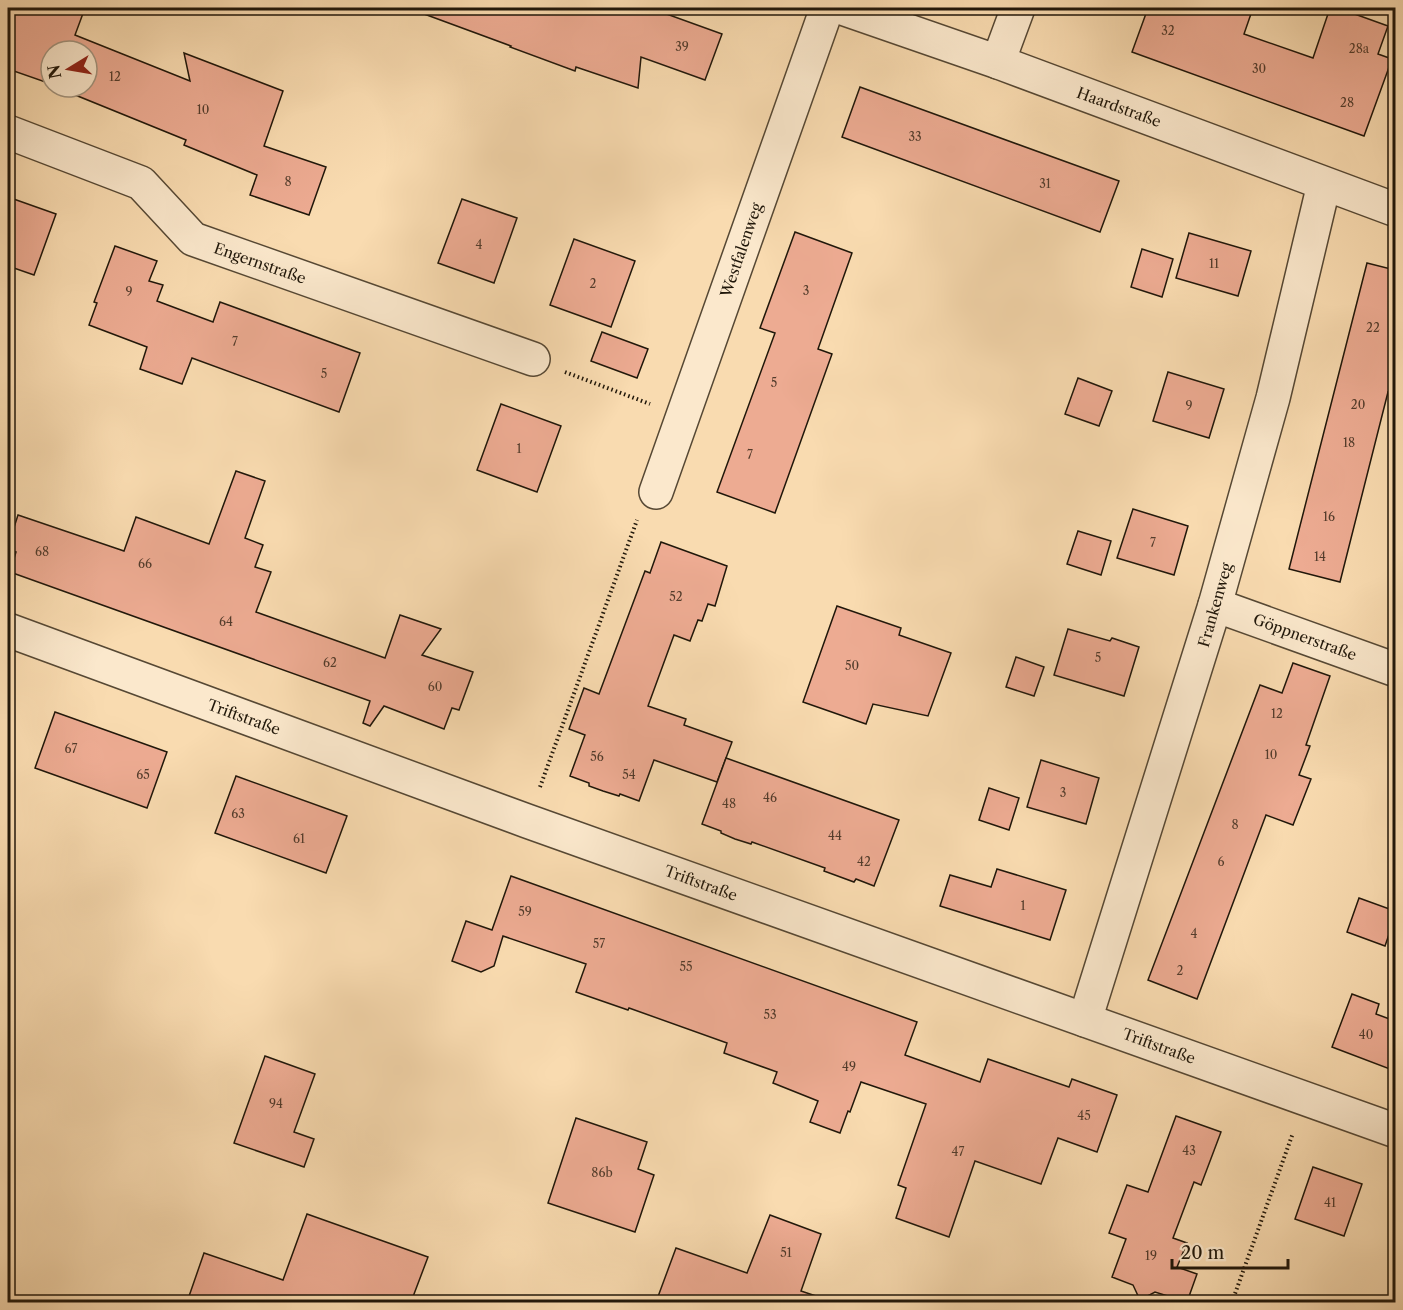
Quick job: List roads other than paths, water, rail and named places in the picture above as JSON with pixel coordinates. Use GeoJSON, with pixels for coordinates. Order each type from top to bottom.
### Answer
{"type":"FeatureCollection","features":[{"type":"Feature","properties":{"kind":"street","name":"Westfalenweg"},"geometry":{"type":"LineString","coordinates":[[656,492],[827,8]]}},
{"type":"Feature","properties":{"kind":"street","name":"Haardstraße"},"geometry":{"type":"LineString","coordinates":[[842,8],[998,62],[1395,210]]}},
{"type":"Feature","properties":{"kind":"street"},"geometry":{"type":"LineString","coordinates":[[998,62],[1018,8]]}},
{"type":"Feature","properties":{"kind":"street","name":"Engernstraße"},"geometry":{"type":"LineString","coordinates":[[8,132],[141,183],[193,239],[533,359]]}},
{"type":"Feature","properties":{"kind":"street","name":"Frankenweg"},"geometry":{"type":"LineString","coordinates":[[1085,1020],[1215,605],[1273,398],[1324,184]]}},
{"type":"Feature","properties":{"kind":"street","name":"Göppnerstraße"},"geometry":{"type":"LineString","coordinates":[[1215,605],[1395,670]]}},
{"type":"Feature","properties":{"kind":"street","name":"Triftstraße"},"geometry":{"type":"LineString","coordinates":[[8,630],[527,821],[1395,1131]]}}]}
